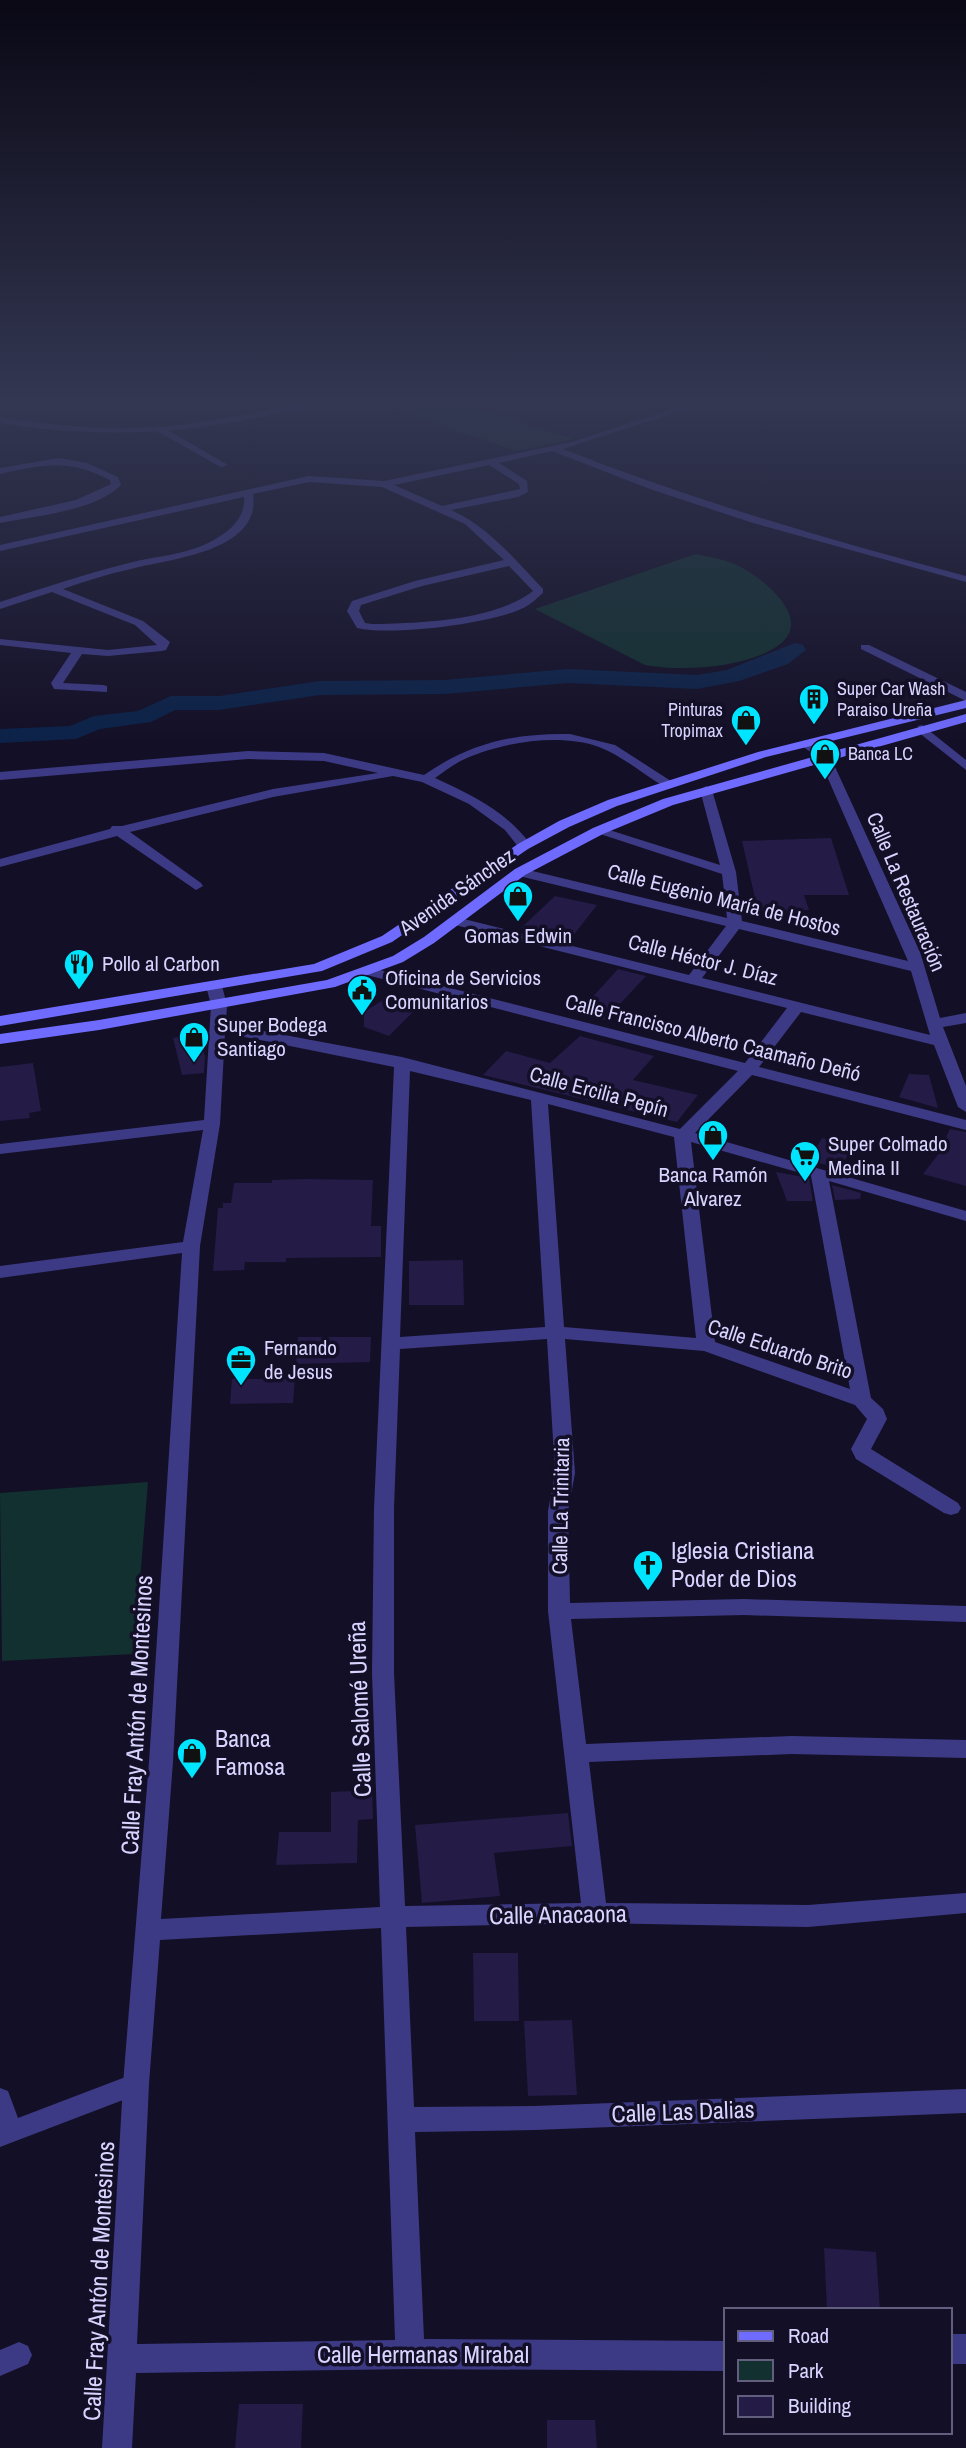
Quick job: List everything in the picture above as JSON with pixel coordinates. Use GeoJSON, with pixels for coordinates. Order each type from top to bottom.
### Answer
{"type":"FeatureCollection","features":[{"type":"Feature","properties":{"kind":"street"},"geometry":{"type":"LineString","coordinates":[[0,520],[20,515]]}},
{"type":"Feature","properties":{"kind":"street"},"geometry":{"type":"LineString","coordinates":[[0,548],[145,515]]}},
{"type":"Feature","properties":{"kind":"street"},"geometry":{"type":"LineString","coordinates":[[0,606],[213,545],[240,525],[248,515]]}},
{"type":"Feature","properties":{"kind":"street"},"geometry":{"type":"LineString","coordinates":[[455,515],[485,535],[540,591],[516,608],[371,630],[361,626],[353,611],[356,603],[510,562]]}},
{"type":"Feature","properties":{"kind":"street"},"geometry":{"type":"LineString","coordinates":[[738,515],[966,579]]}},
{"type":"Feature","properties":{"kind":"street"},"geometry":{"type":"LineString","coordinates":[[0,642],[78,651],[153,651],[162,648],[164,642],[139,623],[54,589]]}},
{"type":"Feature","properties":{"kind":"street"},"geometry":{"type":"LineString","coordinates":[[865,647],[966,697]]}},
{"type":"Feature","properties":{"kind":"street"},"geometry":{"type":"LineString","coordinates":[[78,651],[57,683],[58,686],[103,689]]}},
{"type":"Feature","properties":{"kind":"street","name":"Avenida Sánchez"},"geometry":{"type":"LineString","coordinates":[[0,1021],[216,1006],[356,953],[407,927],[524,845],[605,806],[668,783],[805,744],[966,704]]}},
{"type":"Feature","properties":{"kind":"street","name":"Avenida Sánchez"},"geometry":{"type":"LineString","coordinates":[[0,1040],[216,1006],[330,984],[398,959],[456,921],[520,872],[598,831],[668,802],[706,790],[966,718]]}},
{"type":"Feature","properties":{"kind":"street"},"geometry":{"type":"LineString","coordinates":[[922,729],[966,766]]}},
{"type":"Feature","properties":{"kind":"street"},"geometry":{"type":"LineString","coordinates":[[426,779],[460,757],[478,750],[507,743],[556,738],[604,745],[668,783]]}},
{"type":"Feature","properties":{"kind":"street"},"geometry":{"type":"LineString","coordinates":[[805,744],[824,756]]}},
{"type":"Feature","properties":{"kind":"street"},"geometry":{"type":"LineString","coordinates":[[0,776],[248,755],[324,757],[426,779],[474,801],[510,827],[524,845]]}},
{"type":"Feature","properties":{"kind":"street","name":"Calle La Restauración"},"geometry":{"type":"LineString","coordinates":[[824,756],[919,968],[934,1024],[964,1098]]}},
{"type":"Feature","properties":{"kind":"street"},"geometry":{"type":"LineString","coordinates":[[0,863],[117,829],[273,793],[401,773]]}},
{"type":"Feature","properties":{"kind":"street"},"geometry":{"type":"LineString","coordinates":[[693,979],[735,924],[729,872],[706,790]]}},
{"type":"Feature","properties":{"kind":"street"},"geometry":{"type":"LineString","coordinates":[[117,829],[196,886]]}},
{"type":"Feature","properties":{"kind":"street"},"geometry":{"type":"LineString","coordinates":[[598,831],[729,872]]}},
{"type":"Feature","properties":{"kind":"street","name":"Calle Eugenio María de Hostos"},"geometry":{"type":"LineString","coordinates":[[520,872],[919,968]]}},
{"type":"Feature","properties":{"kind":"street","name":"Calle Héctor J. Díaz"},"geometry":{"type":"LineString","coordinates":[[456,921],[941,1042]]}},
{"type":"Feature","properties":{"kind":"street","name":"Calle Francisco Alberto Caamaño Deñó"},"geometry":{"type":"LineString","coordinates":[[368,971],[966,1125]]}},
{"type":"Feature","properties":{"kind":"street","name":"Calle Ercilia Pepín"},"geometry":{"type":"LineString","coordinates":[[216,1006],[402,1062],[819,1173],[966,1216]]}},
{"type":"Feature","properties":{"kind":"street","name":"Calle Fray Antón de Montesinos"},"geometry":{"type":"LineString","coordinates":[[117,2448],[136,2084],[149,1930],[191,1246],[212,1124],[216,1006]]}},
{"type":"Feature","properties":{"kind":"street"},"geometry":{"type":"LineString","coordinates":[[706,1345],[682,1136],[749,1069],[797,1006]]}},
{"type":"Feature","properties":{"kind":"street"},"geometry":{"type":"LineString","coordinates":[[934,1024],[966,1018]]}},
{"type":"Feature","properties":{"kind":"street","name":"Calle Salomé Ureña"},"geometry":{"type":"LineString","coordinates":[[402,1062],[389,1344],[383,1673],[395,1917],[410,2354]]}},
{"type":"Feature","properties":{"kind":"street","name":"Calle La Trinitaria"},"geometry":{"type":"LineString","coordinates":[[539,1098],[565,1473],[558,1511],[559,1611],[595,1913]]}},
{"type":"Feature","properties":{"kind":"street"},"geometry":{"type":"LineString","coordinates":[[0,1149],[212,1124]]}},
{"type":"Feature","properties":{"kind":"street"},"geometry":{"type":"LineString","coordinates":[[819,1173],[862,1400]]}},
{"type":"Feature","properties":{"kind":"street"},"geometry":{"type":"LineString","coordinates":[[0,1272],[191,1246]]}},
{"type":"Feature","properties":{"kind":"street","name":"Calle Eduardo Brito"},"geometry":{"type":"LineString","coordinates":[[389,1344],[555,1332],[706,1345],[862,1400],[876,1414],[877,1419],[861,1448],[863,1454],[951,1508]]}},
{"type":"Feature","properties":{"kind":"street"},"geometry":{"type":"LineString","coordinates":[[559,1611],[744,1607],[966,1614]]}},
{"type":"Feature","properties":{"kind":"street"},"geometry":{"type":"LineString","coordinates":[[577,1753],[792,1745],[966,1749]]}},
{"type":"Feature","properties":{"kind":"street","name":"Calle Anacaona"},"geometry":{"type":"LineString","coordinates":[[149,1930],[395,1917],[595,1913],[808,1916],[966,1903]]}},
{"type":"Feature","properties":{"kind":"street","name":"Calle Las Dalias"},"geometry":{"type":"LineString","coordinates":[[400,2120],[535,2118],[966,2102]]}},
{"type":"Feature","properties":{"kind":"street","name":"Calle Hermanas Mirabal"},"geometry":{"type":"LineString","coordinates":[[120,2359],[410,2354],[724,2356]]}},
{"type":"Feature","properties":{"kind":"lane"},"geometry":{"type":"LineString","coordinates":[[0,2099],[5,2134],[136,2084]]}},
{"type":"Feature","properties":{"kind":"green space"},"geometry":{"type":"Polygon","coordinates":[[[696,554],[737,565],[770,588],[788,610],[791,622],[789,633],[780,644],[751,658],[715,666],[677,668],[645,665],[535,609],[696,554]]]}},
{"type":"Feature","properties":{"kind":"green space"},"geometry":{"type":"Polygon","coordinates":[[[148,1482],[134,1654],[2,1661],[0,1493],[148,1482]]]}},
{"type":"Feature","properties":{"kind":"building"},"geometry":{"type":"Polygon","coordinates":[[[831,838],[849,895],[804,895],[809,910],[758,911],[742,841],[831,838]]]}},
{"type":"Feature","properties":{"kind":"building"},"geometry":{"type":"Polygon","coordinates":[[[555,896],[597,905],[569,941],[521,928],[555,896]]]}},
{"type":"Feature","properties":{"kind":"building"},"geometry":{"type":"Polygon","coordinates":[[[618,969],[646,976],[605,1020],[578,1013],[618,969]]]}},
{"type":"Feature","properties":{"kind":"building"},"geometry":{"type":"Polygon","coordinates":[[[391,995],[422,1003],[389,1036],[364,1027],[364,1012],[391,995]]]}},
{"type":"Feature","properties":{"kind":"building"},"geometry":{"type":"Polygon","coordinates":[[[197,1034],[205,1056],[204,1073],[182,1075],[173,1038],[197,1034]]]}},
{"type":"Feature","properties":{"kind":"building"},"geometry":{"type":"Polygon","coordinates":[[[580,1036],[654,1056],[633,1080],[698,1095],[677,1122],[483,1075],[506,1051],[550,1063],[580,1036]]]}},
{"type":"Feature","properties":{"kind":"building"},"geometry":{"type":"Polygon","coordinates":[[[33,1063],[41,1111],[29,1113],[30,1118],[0,1121],[0,1067],[33,1063]]]}},
{"type":"Feature","properties":{"kind":"building"},"geometry":{"type":"Polygon","coordinates":[[[909,1074],[929,1075],[938,1108],[899,1097],[909,1074]]]}},
{"type":"Feature","properties":{"kind":"building"},"geometry":{"type":"Polygon","coordinates":[[[950,1129],[966,1132],[966,1186],[923,1174],[937,1156],[950,1129]]]}},
{"type":"Feature","properties":{"kind":"building"},"geometry":{"type":"Polygon","coordinates":[[[822,1138],[853,1146],[840,1168],[809,1161],[822,1138]]]}},
{"type":"Feature","properties":{"kind":"building"},"geometry":{"type":"Polygon","coordinates":[[[776,1172],[809,1178],[813,1201],[787,1201],[776,1172]]]}},
{"type":"Feature","properties":{"kind":"building"},"geometry":{"type":"Polygon","coordinates":[[[272,1180],[373,1180],[371,1226],[381,1226],[381,1257],[286,1258],[286,1262],[245,1262],[244,1270],[213,1271],[218,1208],[223,1208],[223,1203],[231,1203],[234,1183],[272,1183],[272,1180]]]}},
{"type":"Feature","properties":{"kind":"building"},"geometry":{"type":"Polygon","coordinates":[[[832,1185],[861,1193],[860,1199],[835,1200],[832,1185]]]}},
{"type":"Feature","properties":{"kind":"building"},"geometry":{"type":"Polygon","coordinates":[[[463,1260],[464,1305],[409,1305],[409,1261],[463,1260]]]}},
{"type":"Feature","properties":{"kind":"building"},"geometry":{"type":"Polygon","coordinates":[[[298,1337],[371,1337],[370,1362],[296,1364],[298,1337]]]}},
{"type":"Feature","properties":{"kind":"building"},"geometry":{"type":"Polygon","coordinates":[[[232,1379],[295,1379],[293,1403],[230,1404],[232,1379]]]}},
{"type":"Feature","properties":{"kind":"building"},"geometry":{"type":"Polygon","coordinates":[[[372,1790],[373,1819],[358,1820],[357,1863],[276,1865],[279,1832],[331,1832],[331,1792],[372,1790]]]}},
{"type":"Feature","properties":{"kind":"building"},"geometry":{"type":"Polygon","coordinates":[[[568,1813],[572,1846],[494,1853],[500,1896],[422,1903],[415,1825],[568,1813]]]}},
{"type":"Feature","properties":{"kind":"building"},"geometry":{"type":"Polygon","coordinates":[[[473,1953],[518,1953],[519,2021],[474,2021],[473,1953]]]}},
{"type":"Feature","properties":{"kind":"building"},"geometry":{"type":"Polygon","coordinates":[[[572,2020],[577,2095],[528,2096],[524,2021],[572,2020]]]}},
{"type":"Feature","properties":{"kind":"building"},"geometry":{"type":"Polygon","coordinates":[[[824,2248],[876,2252],[880,2308],[827,2308],[824,2248]]]}},
{"type":"Feature","properties":{"kind":"building"},"geometry":{"type":"Polygon","coordinates":[[[239,2404],[303,2404],[301,2448],[235,2448],[239,2404]]]}},
{"type":"Feature","properties":{"kind":"building"},"geometry":{"type":"Polygon","coordinates":[[[547,2420],[595,2420],[597,2448],[547,2448],[547,2420]]]}},
{"type":"Feature","properties":{"kind":"waterway"},"geometry":{"type":"LineString","coordinates":[[0,736],[76,732],[94,723],[143,717],[171,703],[219,703],[320,688],[444,687],[568,676],[697,682],[731,676],[780,659],[795,650]]}},
{"type":"Feature","properties":{"kind":"place","name":"Super Car Wash Paraiso Ureña"},"geometry":{"type":"Point","coordinates":[814,726]}},
{"type":"Feature","properties":{"kind":"place","name":"Pinturas Tropimax"},"geometry":{"type":"Point","coordinates":[746,747]}},
{"type":"Feature","properties":{"kind":"place","name":"Banca LC"},"geometry":{"type":"Point","coordinates":[825,781]}},
{"type":"Feature","properties":{"kind":"place","name":"Gomas Edwin"},"geometry":{"type":"Point","coordinates":[518,923]}},
{"type":"Feature","properties":{"kind":"place","name":"Pollo al Carbon"},"geometry":{"type":"Point","coordinates":[79,991]}},
{"type":"Feature","properties":{"kind":"place","name":"Oficina de Servicios Comunitarios"},"geometry":{"type":"Point","coordinates":[362,1017]}},
{"type":"Feature","properties":{"kind":"place","name":"Super Bodega Santiago"},"geometry":{"type":"Point","coordinates":[194,1064]}},
{"type":"Feature","properties":{"kind":"place","name":"Banca Ramón Alvarez"},"geometry":{"type":"Point","coordinates":[713,1162]}},
{"type":"Feature","properties":{"kind":"place","name":"Super Colmado Medina II"},"geometry":{"type":"Point","coordinates":[805,1183]}},
{"type":"Feature","properties":{"kind":"place","name":"Fernando de Jesus"},"geometry":{"type":"Point","coordinates":[241,1387]}},
{"type":"Feature","properties":{"kind":"place","name":"Iglesia Cristiana Poder de Dios"},"geometry":{"type":"Point","coordinates":[648,1592]}},
{"type":"Feature","properties":{"kind":"place","name":"Banca Famosa"},"geometry":{"type":"Point","coordinates":[192,1780]}}]}
